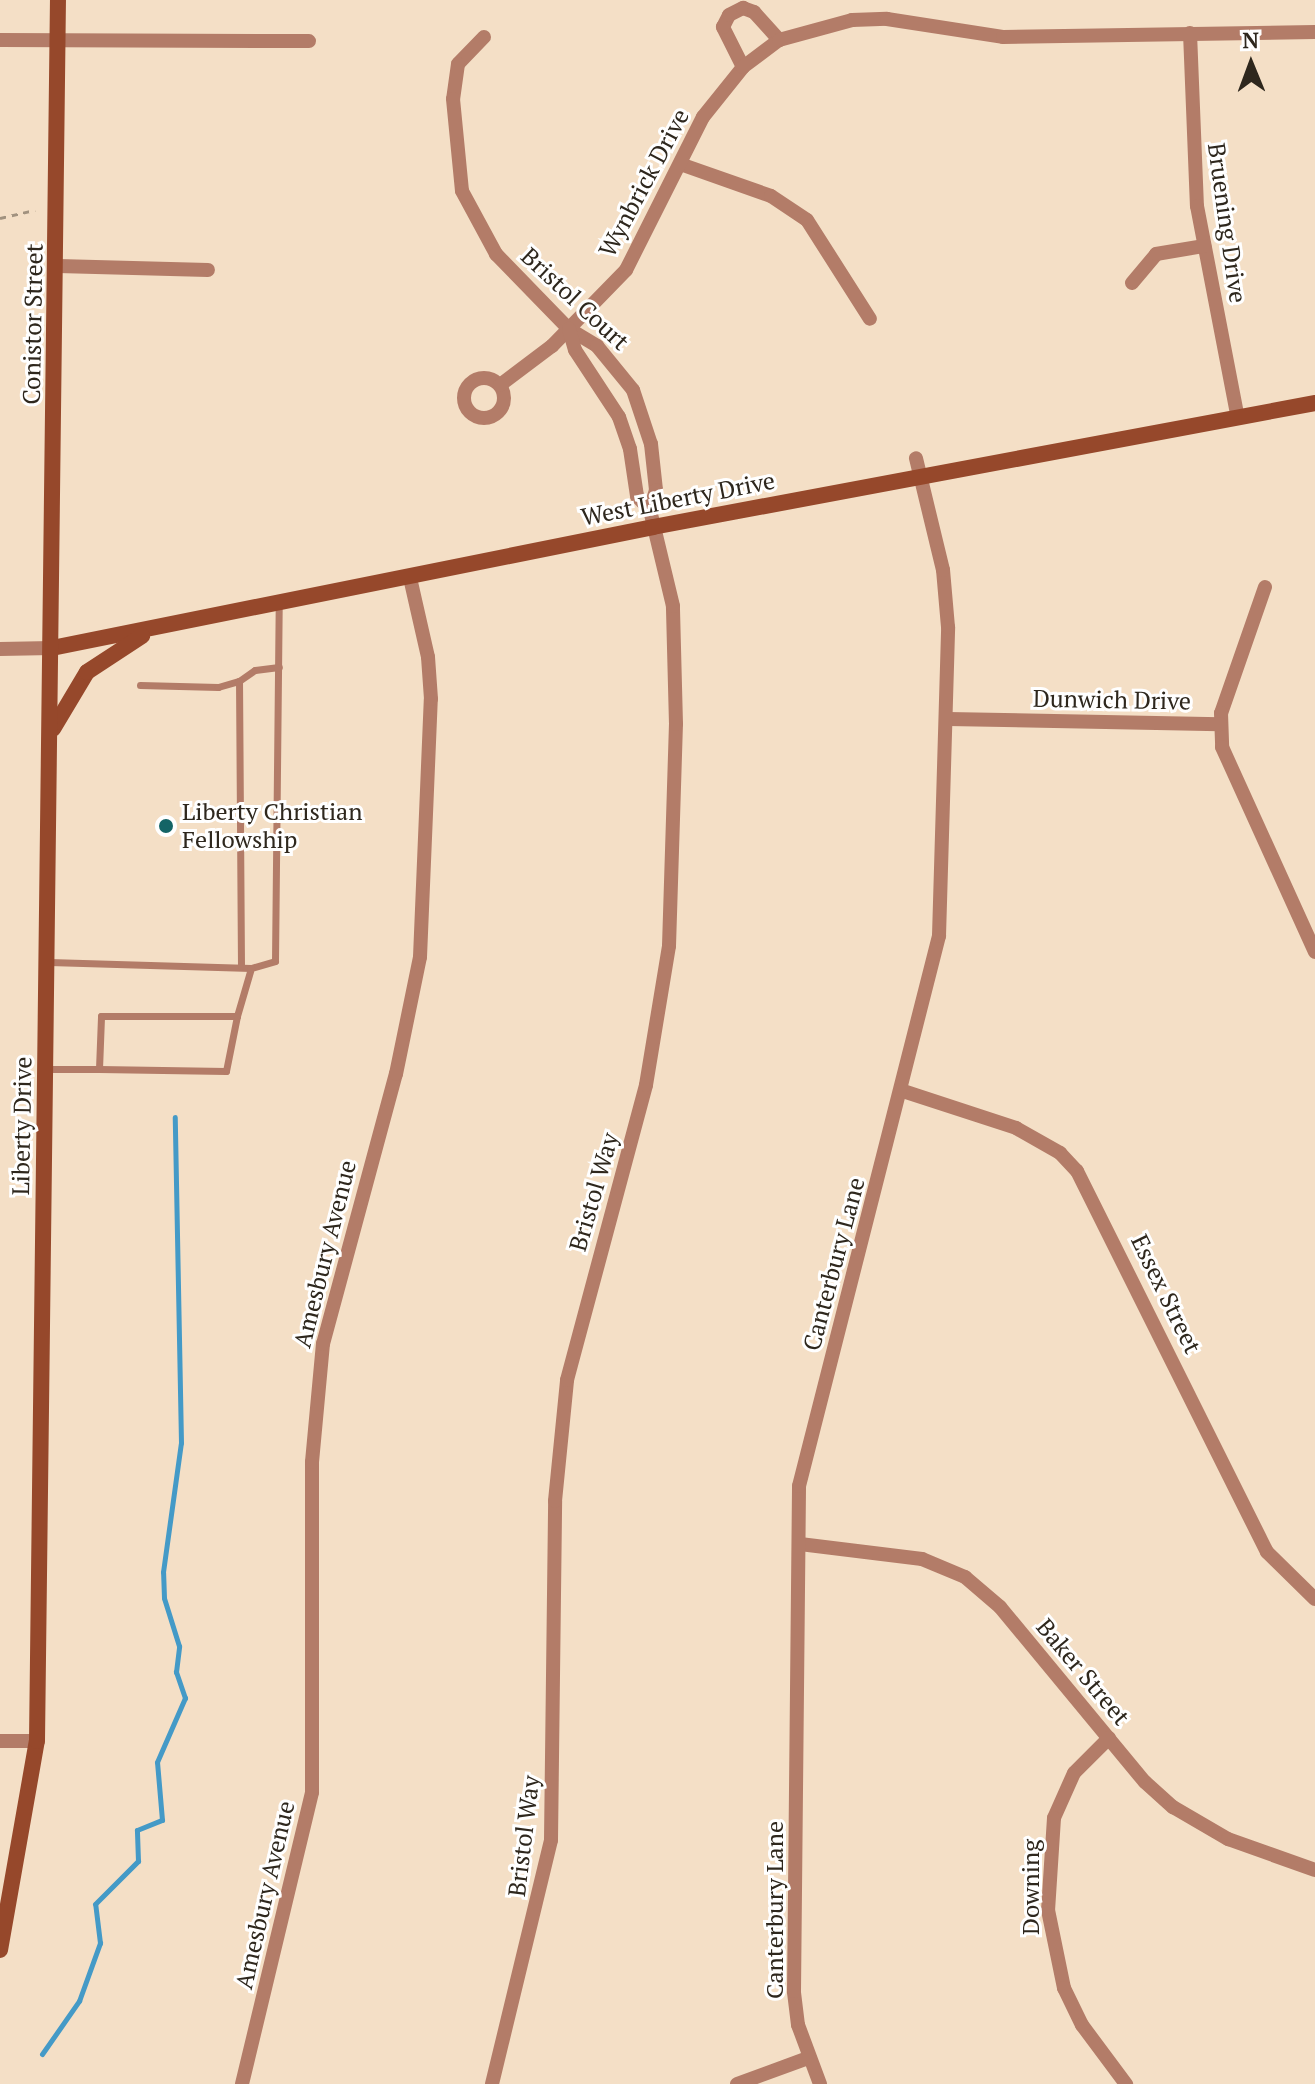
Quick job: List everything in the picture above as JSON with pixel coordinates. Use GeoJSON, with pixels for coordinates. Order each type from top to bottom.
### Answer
{"type":"FeatureCollection","features":[{"type":"Feature","properties":{"kind":"main road","name":"Conistor Street"},"geometry":{"type":"LineString","coordinates":[[52,648],[58,266],[58,0]]}},
{"type":"Feature","properties":{"kind":"main road","name":"West Liberty Drive"},"geometry":{"type":"LineString","coordinates":[[52,648],[410,578],[651,518],[921,476],[1315,403]]}},
{"type":"Feature","properties":{"kind":"main road"},"geometry":{"type":"LineString","coordinates":[[52,730],[87,672],[117,648],[159,628]]}},
{"type":"Feature","properties":{"kind":"main road","name":"Liberty Drive"},"geometry":{"type":"LineString","coordinates":[[0,1950],[37,1741],[52,648]]}},
{"type":"Feature","properties":{"kind":"street"},"geometry":{"type":"LineString","coordinates":[[743,67],[723,27],[729,15],[743,8],[754,12],[779,40]]}},
{"type":"Feature","properties":{"kind":"street","name":"Wynbrick Drive"},"geometry":{"type":"LineString","coordinates":[[500,385],[569,329],[626,270],[683,165],[703,117],[743,67],[779,40],[852,20],[887,19],[1003,37],[1315,32]]}},
{"type":"Feature","properties":{"kind":"street","name":"Bruening Drive"},"geometry":{"type":"LineString","coordinates":[[1190,33],[1192,161],[1204,246],[1238,418]]}},
{"type":"Feature","properties":{"kind":"street","name":"Bristol Court"},"geometry":{"type":"LineString","coordinates":[[484,37],[458,64],[453,99],[462,191],[496,254],[569,329],[612,362],[640,406],[651,444],[656,490],[651,518]]}},
{"type":"Feature","properties":{"kind":"street"},"geometry":{"type":"LineString","coordinates":[[0,40],[309,41]]}},
{"type":"Feature","properties":{"kind":"street"},"geometry":{"type":"LineString","coordinates":[[683,165],[771,196],[807,220],[870,319]]}},
{"type":"Feature","properties":{"kind":"street"},"geometry":{"type":"LineString","coordinates":[[1132,283],[1156,254],[1204,246]]}},
{"type":"Feature","properties":{"kind":"street"},"geometry":{"type":"LineString","coordinates":[[58,266],[208,270]]}},
{"type":"Feature","properties":{"kind":"street","name":"Bristol Way"},"geometry":{"type":"LineString","coordinates":[[492,2084],[551,1840],[555,1501],[567,1380],[646,1085],[669,946],[676,649],[673,606],[651,518],[637,496],[630,449],[619,417],[575,350],[569,329]]}},
{"type":"Feature","properties":{"kind":"street","name":"Canterbury Lane"},"geometry":{"type":"LineString","coordinates":[[820,2084],[808,2058],[794,1991],[804,1458],[903,1091],[939,936],[948,719],[943,570],[916,458]]}},
{"type":"Feature","properties":{"kind":"street","name":"Amesbury Avenue"},"geometry":{"type":"LineString","coordinates":[[242,2084],[312,1792],[312,1462],[323,1344],[396,1074],[420,957],[431,699],[425,643],[410,578]]}},
{"type":"Feature","properties":{"kind":"street"},"geometry":{"type":"LineString","coordinates":[[1220,724],[1265,587]]}},
{"type":"Feature","properties":{"kind":"street"},"geometry":{"type":"LineString","coordinates":[[0,649],[52,648]]}},
{"type":"Feature","properties":{"kind":"street","name":"Dunwich Drive"},"geometry":{"type":"LineString","coordinates":[[948,719],[1220,724],[1225,758],[1315,952]]}},
{"type":"Feature","properties":{"kind":"street","name":"Essex Street"},"geometry":{"type":"LineString","coordinates":[[903,1091],[1016,1128],[1060,1153],[1077,1171],[1267,1552],[1315,1599]]}},
{"type":"Feature","properties":{"kind":"street","name":"Baker Street"},"geometry":{"type":"LineString","coordinates":[[800,1544],[900,1554],[965,1577],[1000,1607],[1145,1782],[1194,1821],[1315,1870]]}},
{"type":"Feature","properties":{"kind":"street","name":"Downing"},"geometry":{"type":"LineString","coordinates":[[1109,1738],[1074,1773],[1058,1806],[1050,1843],[1048,1910],[1064,1988],[1089,2036],[1126,2084]]}},
{"type":"Feature","properties":{"kind":"street"},"geometry":{"type":"LineString","coordinates":[[0,1741],[37,1741]]}},
{"type":"Feature","properties":{"kind":"street"},"geometry":{"type":"LineString","coordinates":[[737,2084],[808,2058]]}},
{"type":"Feature","properties":{"kind":"lane"},"geometry":{"type":"LineString","coordinates":[[594,376],[612,362]]}},
{"type":"Feature","properties":{"kind":"lane"},"geometry":{"type":"LineString","coordinates":[[619,417],[640,406]]}},
{"type":"Feature","properties":{"kind":"lane"},"geometry":{"type":"LineString","coordinates":[[630,449],[651,444]]}},
{"type":"Feature","properties":{"kind":"lane"},"geometry":{"type":"LineString","coordinates":[[49,962],[251,968],[275,961],[279,604]]}},
{"type":"Feature","properties":{"kind":"lane"},"geometry":{"type":"LineString","coordinates":[[241,966],[239,681],[243,674],[279,667]]}},
{"type":"Feature","properties":{"kind":"lane"},"geometry":{"type":"LineString","coordinates":[[140,685],[218,687],[239,681]]}},
{"type":"Feature","properties":{"kind":"lane"},"geometry":{"type":"LineString","coordinates":[[47,1069],[226,1071],[251,968]]}},
{"type":"Feature","properties":{"kind":"lane"},"geometry":{"type":"LineString","coordinates":[[99,1069],[101,1016],[237,1016]]}},
{"type":"Feature","properties":{"kind":"path"},"geometry":{"type":"LineString","coordinates":[[0,218],[35,210]]}},
{"type":"Feature","properties":{"kind":"waterway"},"geometry":{"type":"LineString","coordinates":[[42,2054],[79,2001],[100,1943],[95,1904],[138,1861],[137,1830],[162,1820],[157,1762],[185,1698],[176,1672],[179,1646],[164,1598],[163,1572],[181,1443],[175,1117]]}},
{"type":"Feature","properties":{"kind":"place","name":"Liberty Christian Fellowship"},"geometry":{"type":"Point","coordinates":[166,826]}}]}
